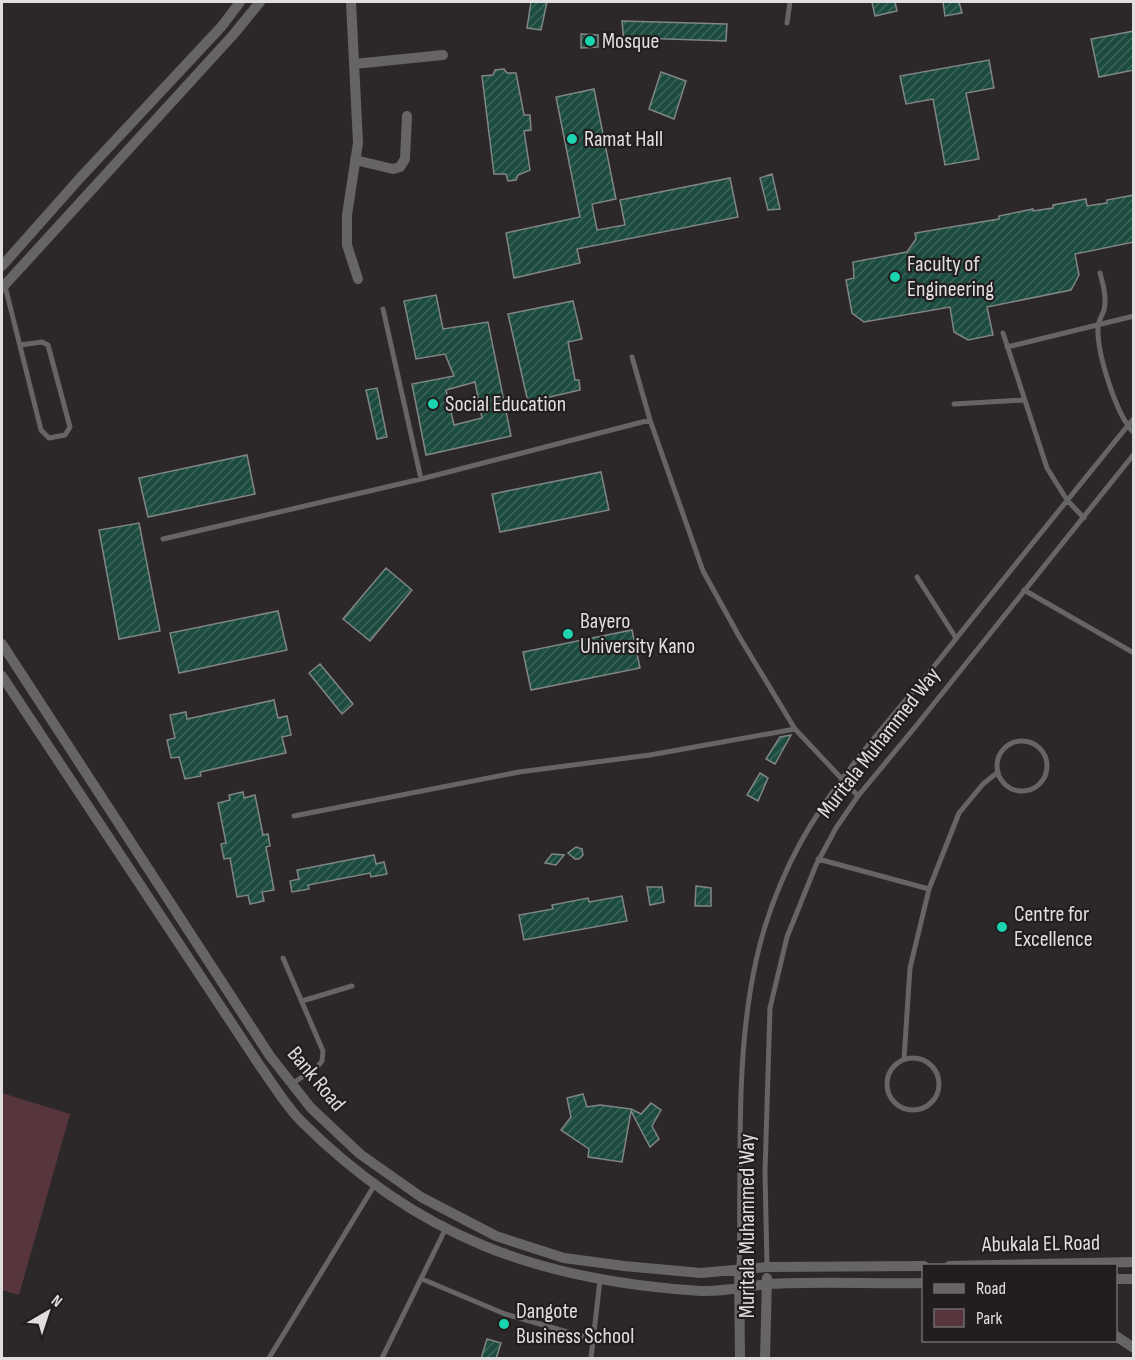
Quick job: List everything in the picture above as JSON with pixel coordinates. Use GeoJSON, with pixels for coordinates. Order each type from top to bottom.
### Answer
{"type":"FeatureCollection","features":[{"type":"Feature","properties":{"kind":"street"},"geometry":{"type":"LineString","coordinates":[[2,266],[80,178],[222,26],[240,2]]}},
{"type":"Feature","properties":{"kind":"street"},"geometry":{"type":"LineString","coordinates":[[3,286],[233,35],[260,2]]}},
{"type":"Feature","properties":{"kind":"street"},"geometry":{"type":"LineString","coordinates":[[351,2],[358,142],[347,215],[347,245],[358,279]]}},
{"type":"Feature","properties":{"kind":"street"},"geometry":{"type":"LineString","coordinates":[[222,26],[233,35]]}},
{"type":"Feature","properties":{"kind":"street"},"geometry":{"type":"LineString","coordinates":[[354,64],[443,55]]}},
{"type":"Feature","properties":{"kind":"street"},"geometry":{"type":"LineString","coordinates":[[356,160],[393,169],[400,167],[405,159],[407,116]]}},
{"type":"Feature","properties":{"kind":"street","name":"Bank Road"},"geometry":{"type":"LineString","coordinates":[[2,644],[6,662],[270,1056],[311,1108],[360,1154],[390,1177],[422,1197],[496,1236],[564,1258],[701,1273],[767,1267]]}},
{"type":"Feature","properties":{"kind":"street"},"geometry":{"type":"LineString","coordinates":[[2,676],[260,1066],[300,1119],[374,1186],[445,1230],[492,1251],[563,1273],[600,1280],[703,1291],[739,1289],[767,1284],[922,1283]]}},
{"type":"Feature","properties":{"kind":"street","name":"Abukala EL Road"},"geometry":{"type":"LineString","coordinates":[[1042,1264],[1134,1262]]}},
{"type":"Feature","properties":{"kind":"street"},"geometry":{"type":"LineString","coordinates":[[767,1267],[922,1266]]}},
{"type":"Feature","properties":{"kind":"street","name":"Muritala Muhammed Way"},"geometry":{"type":"LineString","coordinates":[[765,1359],[767,1267]]}},
{"type":"Feature","properties":{"kind":"street"},"geometry":{"type":"LineString","coordinates":[[739,1269],[740,1359]]}},
{"type":"Feature","properties":{"kind":"street"},"geometry":{"type":"LineString","coordinates":[[1117,1279],[1134,1279]]}},
{"type":"Feature","properties":{"kind":"street"},"geometry":{"type":"LineString","coordinates":[[1117,1337],[1134,1348]]}},
{"type":"Feature","properties":{"kind":"lane"},"geometry":{"type":"LineString","coordinates":[[787,23],[789,2]]}},
{"type":"Feature","properties":{"kind":"lane"},"geometry":{"type":"LineString","coordinates":[[1100,273],[1104,290],[1104,309],[1097,324],[1098,347],[1115,398],[1127,426],[1134,433]]}},
{"type":"Feature","properties":{"kind":"lane"},"geometry":{"type":"LineString","coordinates":[[3,286],[41,430],[49,438],[65,435],[70,427],[48,345],[42,342],[20,345]]}},
{"type":"Feature","properties":{"kind":"lane"},"geometry":{"type":"LineString","coordinates":[[383,309],[421,479]]}},
{"type":"Feature","properties":{"kind":"lane"},"geometry":{"type":"LineString","coordinates":[[1007,347],[1134,316]]}},
{"type":"Feature","properties":{"kind":"lane"},"geometry":{"type":"LineString","coordinates":[[1003,333],[1047,468],[1067,500],[1084,518]]}},
{"type":"Feature","properties":{"kind":"lane"},"geometry":{"type":"LineString","coordinates":[[632,357],[650,420],[703,571],[795,729],[858,796]]}},
{"type":"Feature","properties":{"kind":"lane"},"geometry":{"type":"LineString","coordinates":[[954,404],[1024,400]]}},
{"type":"Feature","properties":{"kind":"lane"},"geometry":{"type":"LineString","coordinates":[[739,1269],[742,1081],[747,1009],[756,959],[774,903],[792,859],[820,809],[1134,418]]}},
{"type":"Feature","properties":{"kind":"lane"},"geometry":{"type":"LineString","coordinates":[[163,539],[421,479],[650,420]]}},
{"type":"Feature","properties":{"kind":"lane","name":"Muritala Muhammed Way"},"geometry":{"type":"LineString","coordinates":[[767,1267],[765,1172],[770,1008],[787,937],[818,860],[858,796],[1134,454]]}},
{"type":"Feature","properties":{"kind":"lane"},"geometry":{"type":"LineString","coordinates":[[917,576],[956,638]]}},
{"type":"Feature","properties":{"kind":"lane"},"geometry":{"type":"LineString","coordinates":[[1024,590],[1134,654]]}},
{"type":"Feature","properties":{"kind":"lane"},"geometry":{"type":"LineString","coordinates":[[294,816],[519,772],[650,755],[795,729]]}},
{"type":"Feature","properties":{"kind":"lane"},"geometry":{"type":"LineString","coordinates":[[904,1059],[910,968],[929,889],[959,813],[983,784],[998,772],[999,757],[1003,750],[1016,741],[1031,742],[1038,747],[1047,760],[1046,776],[1029,791],[1013,789],[1006,785],[998,772]]}},
{"type":"Feature","properties":{"kind":"lane"},"geometry":{"type":"LineString","coordinates":[[818,860],[929,889]]}},
{"type":"Feature","properties":{"kind":"lane"},"geometry":{"type":"LineString","coordinates":[[283,958],[323,1051],[322,1061],[292,1084]]}},
{"type":"Feature","properties":{"kind":"lane"},"geometry":{"type":"LineString","coordinates":[[302,1001],[352,986]]}},
{"type":"Feature","properties":{"kind":"lane"},"geometry":{"type":"LineString","coordinates":[[912,1058],[927,1062],[937,1075],[938,1090],[930,1104],[922,1108],[906,1109],[893,1100],[889,1093],[888,1077],[897,1064],[904,1059],[912,1058]]}},
{"type":"Feature","properties":{"kind":"lane"},"geometry":{"type":"LineString","coordinates":[[269,1359],[374,1186]]}},
{"type":"Feature","properties":{"kind":"lane"},"geometry":{"type":"LineString","coordinates":[[382,1359],[445,1230]]}},
{"type":"Feature","properties":{"kind":"lane"},"geometry":{"type":"LineString","coordinates":[[422,1279],[505,1314],[592,1340]]}},
{"type":"Feature","properties":{"kind":"lane"},"geometry":{"type":"LineString","coordinates":[[591,1359],[600,1280]]}},
{"type":"Feature","properties":{"kind":"green space"},"geometry":{"type":"Polygon","coordinates":[[[2,1093],[70,1114],[19,1295],[2,1290],[2,1093]]]}},
{"type":"Feature","properties":{"kind":"building"},"geometry":{"type":"Polygon","coordinates":[[[531,2],[547,2],[541,30],[527,28],[531,2]]]}},
{"type":"Feature","properties":{"kind":"building"},"geometry":{"type":"Polygon","coordinates":[[[872,2],[895,2],[897,11],[875,16],[872,2]]]}},
{"type":"Feature","properties":{"kind":"building"},"geometry":{"type":"Polygon","coordinates":[[[943,2],[959,2],[962,13],[945,16],[943,2]]]}},
{"type":"Feature","properties":{"kind":"building"},"geometry":{"type":"Polygon","coordinates":[[[622,21],[727,24],[726,41],[639,38],[638,45],[624,44],[622,21]]]}},
{"type":"Feature","properties":{"kind":"building"},"geometry":{"type":"Polygon","coordinates":[[[1134,31],[1134,70],[1099,77],[1091,39],[1134,31]]]}},
{"type":"Feature","properties":{"kind":"building","name":"Mosque"},"geometry":{"type":"Polygon","coordinates":[[[581,34],[598,35],[598,47],[581,48],[581,34]]]}},
{"type":"Feature","properties":{"kind":"building"},"geometry":{"type":"Polygon","coordinates":[[[989,60],[994,88],[966,93],[979,159],[945,165],[933,99],[906,104],[900,76],[989,60]]]}},
{"type":"Feature","properties":{"kind":"building"},"geometry":{"type":"Polygon","coordinates":[[[504,69],[507,73],[516,73],[524,115],[530,115],[531,130],[524,131],[530,170],[518,175],[516,180],[508,181],[506,174],[494,174],[482,76],[493,75],[495,70],[504,69]]]}},
{"type":"Feature","properties":{"kind":"building"},"geometry":{"type":"Polygon","coordinates":[[[661,72],[686,81],[674,119],[649,109],[661,72]]]}},
{"type":"Feature","properties":{"kind":"building"},"geometry":{"type":"Polygon","coordinates":[[[594,89],[616,199],[592,204],[597,230],[625,225],[620,200],[730,178],[738,217],[577,249],[580,263],[514,278],[506,233],[580,217],[556,97],[594,89]]]}},
{"type":"Feature","properties":{"kind":"building"},"geometry":{"type":"Polygon","coordinates":[[[772,174],[780,209],[768,210],[760,178],[772,174]]]}},
{"type":"Feature","properties":{"kind":"building"},"geometry":{"type":"Polygon","coordinates":[[[1134,195],[1134,242],[1075,254],[1079,275],[1071,290],[987,307],[993,335],[968,340],[954,332],[950,307],[864,322],[852,313],[846,280],[854,278],[853,262],[907,252],[916,239],[915,233],[999,219],[999,216],[1033,209],[1033,211],[1053,208],[1053,205],[1086,199],[1087,206],[1134,195]]]}},
{"type":"Feature","properties":{"kind":"building"},"geometry":{"type":"Polygon","coordinates":[[[436,295],[443,329],[488,322],[511,436],[426,455],[412,384],[454,376],[445,354],[416,359],[404,301],[436,295]],[[475,382],[446,390],[454,425],[482,418],[475,382]]]}},
{"type":"Feature","properties":{"kind":"building"},"geometry":{"type":"Polygon","coordinates":[[[573,301],[582,339],[568,342],[575,380],[579,380],[580,390],[528,402],[508,314],[573,301]]]}},
{"type":"Feature","properties":{"kind":"building"},"geometry":{"type":"Polygon","coordinates":[[[377,388],[387,437],[377,439],[366,390],[377,388]]]}},
{"type":"Feature","properties":{"kind":"building"},"geometry":{"type":"Polygon","coordinates":[[[247,455],[255,494],[148,517],[139,478],[247,455]]]}},
{"type":"Feature","properties":{"kind":"building"},"geometry":{"type":"Polygon","coordinates":[[[601,472],[609,510],[500,532],[492,494],[601,472]]]}},
{"type":"Feature","properties":{"kind":"building"},"geometry":{"type":"Polygon","coordinates":[[[139,523],[160,631],[119,639],[99,530],[139,523]]]}},
{"type":"Feature","properties":{"kind":"building"},"geometry":{"type":"Polygon","coordinates":[[[386,568],[412,590],[370,641],[343,619],[386,568]]]}},
{"type":"Feature","properties":{"kind":"building"},"geometry":{"type":"Polygon","coordinates":[[[278,611],[287,650],[179,673],[170,633],[278,611]]]}},
{"type":"Feature","properties":{"kind":"building"},"geometry":{"type":"Polygon","coordinates":[[[632,630],[640,668],[531,690],[523,652],[632,630]]]}},
{"type":"Feature","properties":{"kind":"building"},"geometry":{"type":"Polygon","coordinates":[[[320,664],[353,704],[342,714],[309,673],[320,664]]]}},
{"type":"Feature","properties":{"kind":"building"},"geometry":{"type":"Polygon","coordinates":[[[274,700],[278,718],[287,716],[291,735],[282,737],[286,753],[200,772],[201,776],[185,779],[179,757],[171,758],[167,740],[175,738],[170,715],[186,712],[187,719],[274,700]]]}},
{"type":"Feature","properties":{"kind":"building"},"geometry":{"type":"Polygon","coordinates":[[[791,735],[775,764],[766,759],[780,737],[791,735]]]}},
{"type":"Feature","properties":{"kind":"building"},"geometry":{"type":"Polygon","coordinates":[[[760,773],[768,778],[758,801],[747,795],[760,773]]]}},
{"type":"Feature","properties":{"kind":"building"},"geometry":{"type":"Polygon","coordinates":[[[243,792],[244,798],[255,795],[263,835],[268,834],[270,846],[266,847],[274,890],[262,892],[264,901],[250,904],[248,895],[237,897],[230,858],[224,859],[221,844],[226,843],[218,803],[230,800],[229,795],[243,792]]]}},
{"type":"Feature","properties":{"kind":"building"},"geometry":{"type":"Polygon","coordinates":[[[576,847],[582,849],[583,855],[579,859],[575,859],[568,853],[576,847]]]}},
{"type":"Feature","properties":{"kind":"building"},"geometry":{"type":"Polygon","coordinates":[[[552,854],[564,855],[556,865],[545,863],[552,854]]]}},
{"type":"Feature","properties":{"kind":"building"},"geometry":{"type":"Polygon","coordinates":[[[374,855],[376,864],[384,862],[387,874],[371,877],[370,873],[308,885],[309,889],[292,892],[290,881],[299,879],[297,870],[374,855]]]}},
{"type":"Feature","properties":{"kind":"building"},"geometry":{"type":"Polygon","coordinates":[[[696,886],[711,888],[711,906],[695,906],[696,886]]]}},
{"type":"Feature","properties":{"kind":"building"},"geometry":{"type":"Polygon","coordinates":[[[647,887],[662,887],[664,902],[650,905],[647,887]]]}},
{"type":"Feature","properties":{"kind":"building"},"geometry":{"type":"Polygon","coordinates":[[[622,896],[627,921],[524,940],[519,915],[553,909],[552,905],[588,898],[589,902],[622,896]]]}},
{"type":"Feature","properties":{"kind":"building"},"geometry":{"type":"Polygon","coordinates":[[[583,1094],[587,1107],[600,1105],[631,1109],[641,1114],[651,1103],[661,1110],[652,1126],[659,1139],[650,1147],[631,1111],[622,1162],[588,1157],[589,1149],[561,1130],[571,1117],[567,1098],[583,1094]]]}},
{"type":"Feature","properties":{"kind":"building"},"geometry":{"type":"Polygon","coordinates":[[[487,1339],[501,1343],[496,1359],[481,1359],[487,1339]]]}},
{"type":"Feature","properties":{"kind":"place","name":"Mosque"},"geometry":{"type":"Point","coordinates":[590,41]}},
{"type":"Feature","properties":{"kind":"place","name":"Ramat Hall"},"geometry":{"type":"Point","coordinates":[572,139]}},
{"type":"Feature","properties":{"kind":"place","name":"Faculty of Engineering"},"geometry":{"type":"Point","coordinates":[895,277]}},
{"type":"Feature","properties":{"kind":"place","name":"Social Education"},"geometry":{"type":"Point","coordinates":[433,404]}},
{"type":"Feature","properties":{"kind":"place","name":"Bayero University Kano"},"geometry":{"type":"Point","coordinates":[568,634]}},
{"type":"Feature","properties":{"kind":"place","name":"Centre for Excellence"},"geometry":{"type":"Point","coordinates":[1002,927]}},
{"type":"Feature","properties":{"kind":"place","name":"Dangote Business School"},"geometry":{"type":"Point","coordinates":[504,1324]}}]}
